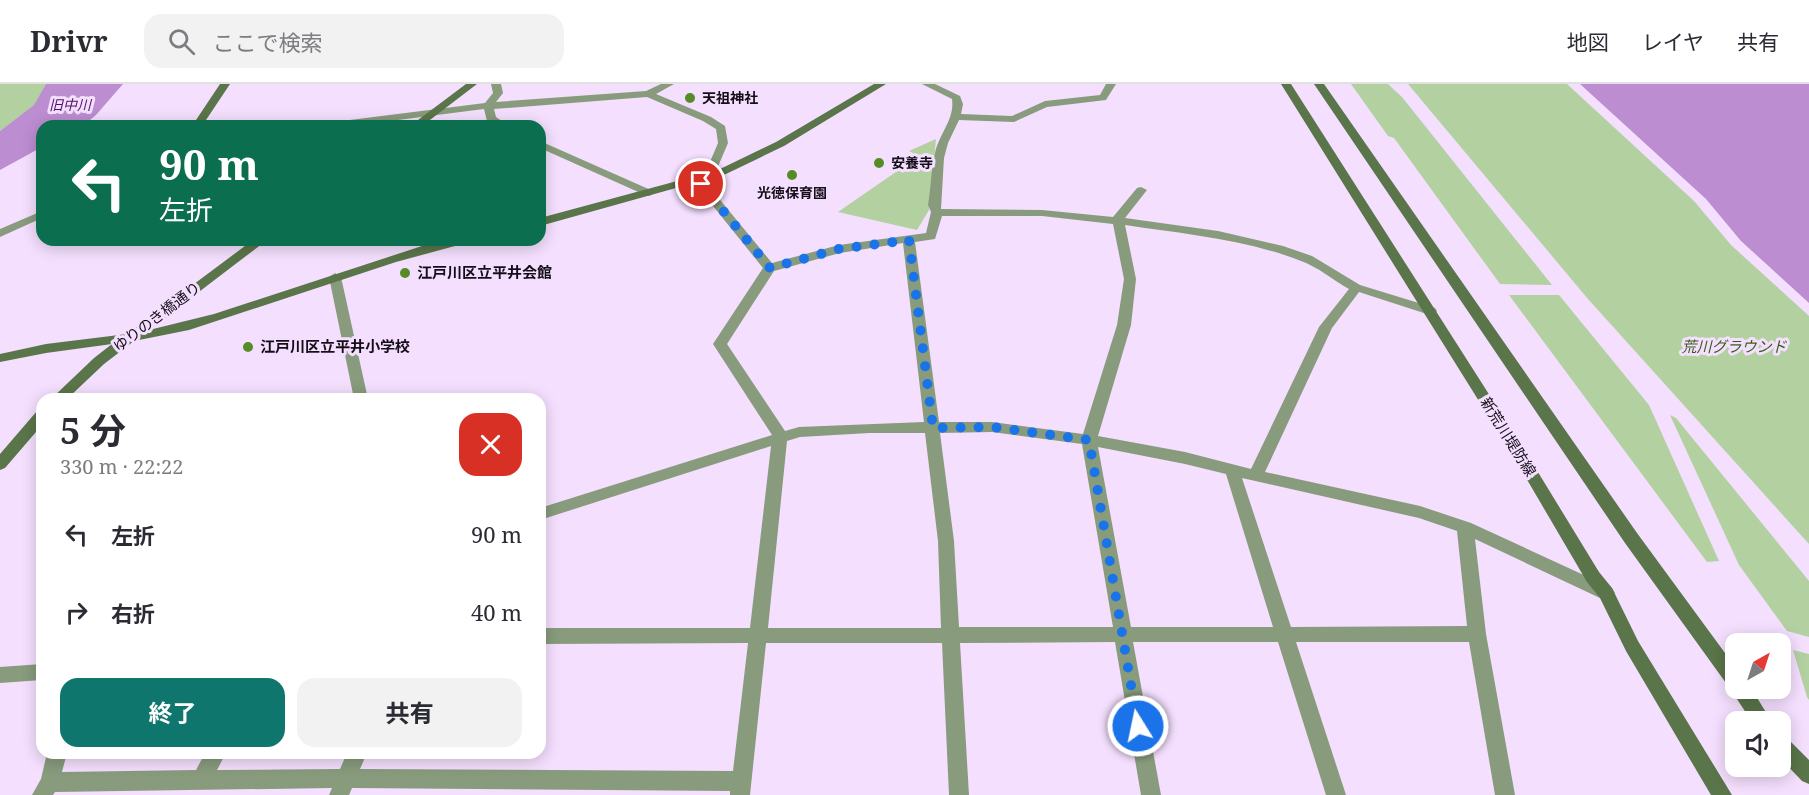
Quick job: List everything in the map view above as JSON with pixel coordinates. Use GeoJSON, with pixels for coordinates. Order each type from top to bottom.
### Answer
{"type":"FeatureCollection","features":[{"type":"Feature","properties":{"kind":"main road"},"geometry":{"type":"LineString","coordinates":[[201,120],[225,84]]}},
{"type":"Feature","properties":{"kind":"main road"},"geometry":{"type":"LineString","coordinates":[[423,120],[472,84]]}},
{"type":"Feature","properties":{"kind":"main road"},"geometry":{"type":"LineString","coordinates":[[546,220],[704,178],[748,161],[881,84]]}},
{"type":"Feature","properties":{"kind":"main road","name":"新荒川堤防線"},"geometry":{"type":"LineString","coordinates":[[1286,84],[1430,311],[1593,577],[1606,593],[1632,646],[1722,795]]}},
{"type":"Feature","properties":{"kind":"main road"},"geometry":{"type":"LineString","coordinates":[[1319,84],[1631,538],[1725,668]]}},
{"type":"Feature","properties":{"kind":"main road","name":"ゆりのき橋通り"},"geometry":{"type":"LineString","coordinates":[[64,393],[99,361],[253,246]]}},
{"type":"Feature","properties":{"kind":"main road"},"geometry":{"type":"LineString","coordinates":[[0,358],[34,351],[128,339],[184,327],[406,254],[438,246]]}},
{"type":"Feature","properties":{"kind":"main road"},"geometry":{"type":"LineString","coordinates":[[0,464],[36,422]]}},
{"type":"Feature","properties":{"kind":"main road"},"geometry":{"type":"LineString","coordinates":[[1791,755],[1809,774]]}},
{"type":"Feature","properties":{"kind":"street"},"geometry":{"type":"LineString","coordinates":[[488,106],[498,93],[496,84]]}},
{"type":"Feature","properties":{"kind":"street"},"geometry":{"type":"LineString","coordinates":[[372,120],[488,106],[648,94],[669,84]]}},
{"type":"Feature","properties":{"kind":"street"},"geometry":{"type":"LineString","coordinates":[[55,759],[46,788],[202,779],[342,786],[741,788],[780,436],[720,344],[770,268],[839,249],[931,236],[937,212],[934,205],[942,146],[955,117],[957,98],[927,84]]}},
{"type":"Feature","properties":{"kind":"street"},"geometry":{"type":"LineString","coordinates":[[955,117],[1014,119],[1045,104],[1103,98],[1111,84]]}},
{"type":"Feature","properties":{"kind":"street"},"geometry":{"type":"LineString","coordinates":[[648,94],[707,119],[721,128],[723,143],[704,178],[770,268]]}},
{"type":"Feature","properties":{"kind":"street"},"geometry":{"type":"LineString","coordinates":[[488,106],[493,120]]}},
{"type":"Feature","properties":{"kind":"street"},"geometry":{"type":"LineString","coordinates":[[546,147],[649,193]]}},
{"type":"Feature","properties":{"kind":"street"},"geometry":{"type":"LineString","coordinates":[[1141,190],[1120,214],[1118,221],[1130,279],[1124,325],[1089,440],[1151,795]]}},
{"type":"Feature","properties":{"kind":"street"},"geometry":{"type":"LineString","coordinates":[[937,212],[1042,213],[1218,235],[1279,249],[1308,259],[1356,288],[1375,292],[1430,311]]}},
{"type":"Feature","properties":{"kind":"street"},"geometry":{"type":"LineString","coordinates":[[0,233],[36,217]]}},
{"type":"Feature","properties":{"kind":"street"},"geometry":{"type":"LineString","coordinates":[[909,240],[945,541],[959,795]]}},
{"type":"Feature","properties":{"kind":"street"},"geometry":{"type":"LineString","coordinates":[[335,277],[360,393]]}},
{"type":"Feature","properties":{"kind":"street"},"geometry":{"type":"LineString","coordinates":[[1256,475],[1326,327],[1356,288]]}},
{"type":"Feature","properties":{"kind":"street"},"geometry":{"type":"LineString","coordinates":[[546,512],[780,436],[799,432],[992,427],[1089,440],[1185,458],[1420,512],[1465,527],[1606,593]]}},
{"type":"Feature","properties":{"kind":"street"},"geometry":{"type":"LineString","coordinates":[[1232,470],[1336,795]]}},
{"type":"Feature","properties":{"kind":"street"},"geometry":{"type":"LineString","coordinates":[[1465,527],[1477,634],[1505,795]]}},
{"type":"Feature","properties":{"kind":"street"},"geometry":{"type":"LineString","coordinates":[[546,636],[1477,634]]}},
{"type":"Feature","properties":{"kind":"street"},"geometry":{"type":"LineString","coordinates":[[0,675],[36,672]]}},
{"type":"Feature","properties":{"kind":"street"},"geometry":{"type":"LineString","coordinates":[[202,779],[213,759]]}},
{"type":"Feature","properties":{"kind":"street"},"geometry":{"type":"LineString","coordinates":[[342,786],[354,759]]}},
{"type":"Feature","properties":{"kind":"green space"},"geometry":{"type":"Polygon","coordinates":[[[0,84],[46,84],[35,105],[0,131],[0,84]]]}},
{"type":"Feature","properties":{"kind":"green space"},"geometry":{"type":"Polygon","coordinates":[[[1351,84],[1388,84],[1402,97],[1552,285],[1500,284],[1394,138],[1388,136],[1351,84]]]}},
{"type":"Feature","properties":{"kind":"green space","name":"荒川グラウンド"},"geometry":{"type":"Polygon","coordinates":[[[1408,84],[1567,84],[1694,201],[1731,245],[1809,316],[1809,544],[1588,299],[1408,84]]]}},
{"type":"Feature","properties":{"kind":"green space"},"geometry":{"type":"Polygon","coordinates":[[[936,139],[929,210],[917,230],[838,212],[919,156],[909,151],[936,139]]]}},
{"type":"Feature","properties":{"kind":"green space"},"geometry":{"type":"Polygon","coordinates":[[[1509,295],[1559,295],[1649,405],[1719,561],[1707,562],[1509,295]]]}},
{"type":"Feature","properties":{"kind":"green space"},"geometry":{"type":"Polygon","coordinates":[[[1670,415],[1676,418],[1809,581],[1809,637],[1787,631],[1739,565],[1670,415]]]}},
{"type":"Feature","properties":{"kind":"green space"},"geometry":{"type":"Polygon","coordinates":[[[1793,650],[1809,654],[1809,700],[1807,697],[1793,650]]]}},
{"type":"Feature","properties":{"kind":"water","name":"旧中川"},"geometry":{"type":"Polygon","coordinates":[[[46,84],[123,84],[90,120],[36,120],[36,150],[0,170],[0,131],[34,105],[46,84]]]}},
{"type":"Feature","properties":{"kind":"water"},"geometry":{"type":"Polygon","coordinates":[[[1580,84],[1809,84],[1809,303],[1741,241],[1706,199],[1580,84]]]}},
{"type":"Feature","properties":{"kind":"place","name":"天祖神社"},"geometry":{"type":"Point","coordinates":[690,98]}},
{"type":"Feature","properties":{"kind":"place","name":"安養寺"},"geometry":{"type":"Point","coordinates":[879,163]}},
{"type":"Feature","properties":{"kind":"place","name":"光徳保育園"},"geometry":{"type":"Point","coordinates":[792,175]}},
{"type":"Feature","properties":{"kind":"place","name":"江戸川区立平井会館"},"geometry":{"type":"Point","coordinates":[405,273]}},
{"type":"Feature","properties":{"kind":"place","name":"江戸川区立平井小学校"},"geometry":{"type":"Point","coordinates":[248,347]}},
{"type":"Feature","properties":{"kind":"route"},"geometry":{"type":"LineString","coordinates":[[701,184],[770,268],[839,249],[909,240],[933,428],[992,427],[1089,440],[1138,726]]}}]}
